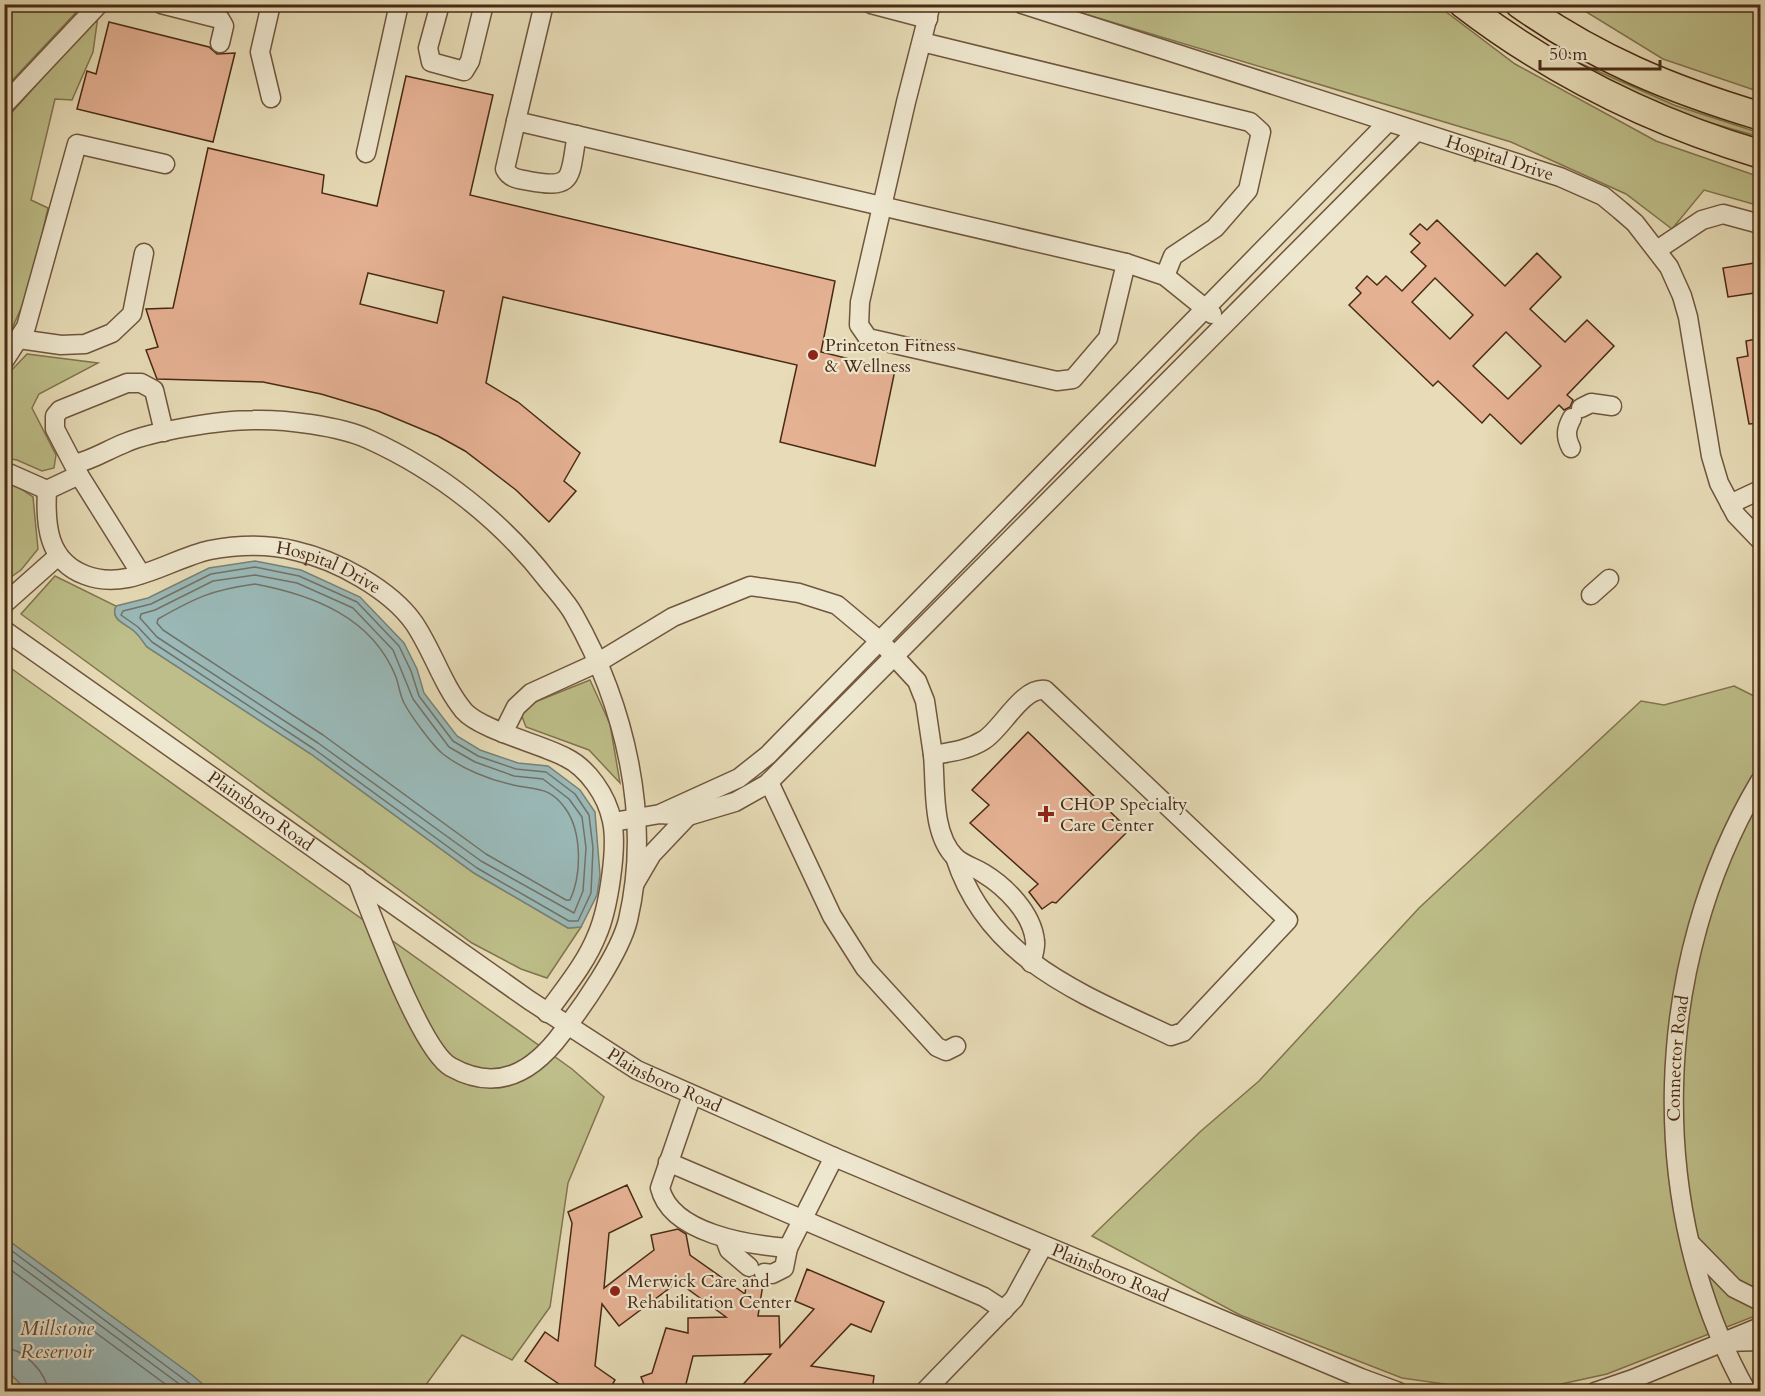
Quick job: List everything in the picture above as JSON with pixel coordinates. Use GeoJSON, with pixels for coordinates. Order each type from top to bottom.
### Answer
{"type":"FeatureCollection","features":[{"type":"Feature","properties":{"kind":"highway"},"geometry":{"type":"LineString","coordinates":[[1463,4],[1535,54],[1584,84],[1667,123],[1761,154]]}},
{"type":"Feature","properties":{"kind":"highway"},"geometry":{"type":"LineString","coordinates":[[1519,4],[1586,46],[1643,76],[1696,96],[1761,116]]}},
{"type":"Feature","properties":{"kind":"street"},"geometry":{"type":"LineString","coordinates":[[4,105],[99,4]]}},
{"type":"Feature","properties":{"kind":"street"},"geometry":{"type":"LineString","coordinates":[[161,4],[220,19],[224,26],[220,43]]}},
{"type":"Feature","properties":{"kind":"street"},"geometry":{"type":"LineString","coordinates":[[271,4],[260,51],[271,98]]}},
{"type":"Feature","properties":{"kind":"street"},"geometry":{"type":"LineString","coordinates":[[366,153],[399,4]]}},
{"type":"Feature","properties":{"kind":"street"},"geometry":{"type":"LineString","coordinates":[[440,4],[428,48],[431,62],[464,71],[470,61],[483,4]]}},
{"type":"Feature","properties":{"kind":"street"},"geometry":{"type":"LineString","coordinates":[[544,4],[505,169],[514,178],[555,186],[562,183],[570,169],[577,135]]}},
{"type":"Feature","properties":{"kind":"street"},"geometry":{"type":"LineString","coordinates":[[871,4],[930,12],[860,302],[859,325],[868,338],[1057,381],[1073,380],[1108,338],[1126,263]]}},
{"type":"Feature","properties":{"kind":"street","name":"Hospital Drive"},"geometry":{"type":"LineString","coordinates":[[1022,4],[1583,186],[1620,210],[1657,250],[1682,296],[1711,456],[1719,483],[1736,515],[1761,540]]}},
{"type":"Feature","properties":{"kind":"street"},"geometry":{"type":"LineString","coordinates":[[922,42],[1250,122],[1261,132],[1248,190],[1215,228],[1173,256],[1165,276]]}},
{"type":"Feature","properties":{"kind":"street"},"geometry":{"type":"LineString","coordinates":[[516,121],[1126,263],[1165,276],[1224,325]]}},
{"type":"Feature","properties":{"kind":"street"},"geometry":{"type":"LineString","coordinates":[[660,814],[739,778],[760,761],[1387,123]]}},
{"type":"Feature","properties":{"kind":"street"},"geometry":{"type":"LineString","coordinates":[[547,1013],[589,952],[606,912],[612,872],[613,822],[660,814],[688,816],[735,802],[769,782],[1416,132]]}},
{"type":"Feature","properties":{"kind":"street"},"geometry":{"type":"LineString","coordinates":[[4,361],[26,327],[77,144],[165,164]]}},
{"type":"Feature","properties":{"kind":"street"},"geometry":{"type":"LineString","coordinates":[[1657,250],[1702,220],[1723,214],[1761,224]]}},
{"type":"Feature","properties":{"kind":"street"},"geometry":{"type":"LineString","coordinates":[[19,339],[61,345],[86,344],[112,333],[132,314],[144,253]]}},
{"type":"Feature","properties":{"kind":"street"},"geometry":{"type":"LineString","coordinates":[[141,574],[54,429],[54,416],[60,410],[127,383],[141,383],[154,390],[164,432]]}},
{"type":"Feature","properties":{"kind":"street"},"geometry":{"type":"LineString","coordinates":[[1571,448],[1566,438],[1566,429],[1577,413],[1591,403],[1612,406]]}},
{"type":"Feature","properties":{"kind":"street"},"geometry":{"type":"LineString","coordinates":[[46,490],[126,441],[164,432],[251,420],[298,422],[365,437],[425,470],[477,506],[523,548],[573,614],[597,663],[614,703],[632,778],[634,886],[627,924],[614,953],[568,1026],[548,1052],[517,1074],[502,1078],[471,1077],[447,1066],[437,1056],[422,1031],[357,878]]}},
{"type":"Feature","properties":{"kind":"street"},"geometry":{"type":"LineString","coordinates":[[4,471],[46,490]]}},
{"type":"Feature","properties":{"kind":"street"},"geometry":{"type":"LineString","coordinates":[[4,604],[58,556],[48,526],[46,490]]}},
{"type":"Feature","properties":{"kind":"street"},"geometry":{"type":"LineString","coordinates":[[1730,504],[1761,490]]}},
{"type":"Feature","properties":{"kind":"street","name":"Hospital Drive"},"geometry":{"type":"LineString","coordinates":[[58,556],[66,567],[107,582],[141,574],[209,550],[258,546],[296,550],[339,564],[388,597],[413,622],[446,686],[466,714],[503,733],[566,757],[587,772],[600,791],[613,822]]}},
{"type":"Feature","properties":{"kind":"street"},"geometry":{"type":"LineString","coordinates":[[1592,595],[1609,579]]}},
{"type":"Feature","properties":{"kind":"street"},"geometry":{"type":"LineString","coordinates":[[503,733],[516,707],[531,693],[597,663],[673,617],[750,586],[799,592],[837,605],[880,641],[917,681],[925,701],[940,828],[955,857],[964,886],[1000,934],[1031,963],[1071,990],[1171,1036],[1183,1032],[1288,920],[1045,690],[1037,689],[1027,695],[986,738],[968,749],[933,755]]}},
{"type":"Feature","properties":{"kind":"street","name":"Plainsboro Road"},"geometry":{"type":"LineString","coordinates":[[4,630],[547,1013],[637,1070],[1358,1385],[1399,1392]]}},
{"type":"Feature","properties":{"kind":"street","name":"Connector Road"},"geometry":{"type":"LineString","coordinates":[[1724,1342],[1701,1284],[1690,1244],[1675,1148],[1674,1082],[1682,1006],[1695,940],[1715,872],[1761,781]]}},
{"type":"Feature","properties":{"kind":"street"},"geometry":{"type":"LineString","coordinates":[[769,782],[832,916],[865,968],[936,1047],[946,1051],[956,1046]]}},
{"type":"Feature","properties":{"kind":"street"},"geometry":{"type":"LineString","coordinates":[[634,886],[652,854],[688,816]]}},
{"type":"Feature","properties":{"kind":"street"},"geometry":{"type":"LineString","coordinates":[[955,857],[986,875],[1012,897],[1031,922],[1036,943],[1031,963]]}},
{"type":"Feature","properties":{"kind":"street"},"geometry":{"type":"LineString","coordinates":[[692,1095],[660,1188],[664,1198],[681,1215],[705,1231],[725,1239],[753,1245],[788,1248]]}},
{"type":"Feature","properties":{"kind":"street"},"geometry":{"type":"LineString","coordinates":[[725,1239],[729,1250],[757,1270],[772,1274],[784,1268],[788,1248],[805,1220],[834,1157]]}},
{"type":"Feature","properties":{"kind":"street"},"geometry":{"type":"LineString","coordinates":[[668,1162],[984,1297],[1004,1310]]}},
{"type":"Feature","properties":{"kind":"street"},"geometry":{"type":"LineString","coordinates":[[1690,1244],[1734,1288],[1761,1301]]}},
{"type":"Feature","properties":{"kind":"street"},"geometry":{"type":"LineString","coordinates":[[924,1392],[1004,1310],[1022,1288],[1042,1246]]}},
{"type":"Feature","properties":{"kind":"street"},"geometry":{"type":"LineString","coordinates":[[1595,1392],[1761,1327]]}},
{"type":"Feature","properties":{"kind":"street"},"geometry":{"type":"LineString","coordinates":[[1724,1342],[1761,1341]]}},
{"type":"Feature","properties":{"kind":"street"},"geometry":{"type":"LineString","coordinates":[[1724,1342],[1748,1392]]}},
{"type":"Feature","properties":{"kind":"green space"},"geometry":{"type":"Polygon","coordinates":[[[9,5],[83,5],[5,88],[5,9],[9,5]]]}},
{"type":"Feature","properties":{"kind":"green space"},"geometry":{"type":"Polygon","coordinates":[[[1055,5],[1437,5],[1515,64],[1656,141],[1760,177],[1760,206],[1704,190],[1672,229],[1626,194],[1511,142],[1055,5]]]}},
{"type":"Feature","properties":{"kind":"green space"},"geometry":{"type":"Polygon","coordinates":[[[1575,5],[1760,5],[1760,92],[1663,59],[1575,5]]]}},
{"type":"Feature","properties":{"kind":"green space"},"geometry":{"type":"Polygon","coordinates":[[[98,16],[93,52],[72,100],[55,99],[31,200],[48,208],[30,288],[10,333],[5,337],[5,120],[98,16]]]}},
{"type":"Feature","properties":{"kind":"green space"},"geometry":{"type":"Polygon","coordinates":[[[1575,61],[1674,105],[1760,133],[1760,137],[1683,115],[1571,67],[1575,61]]]}},
{"type":"Feature","properties":{"kind":"green space"},"geometry":{"type":"Polygon","coordinates":[[[27,354],[98,363],[39,394],[32,408],[56,455],[54,468],[42,471],[17,460],[5,458],[5,377],[27,354]]]}},
{"type":"Feature","properties":{"kind":"green space"},"geometry":{"type":"Polygon","coordinates":[[[5,483],[12,483],[33,497],[38,549],[21,570],[5,581],[5,483]]]}},
{"type":"Feature","properties":{"kind":"green space"},"geometry":{"type":"Polygon","coordinates":[[[55,576],[116,606],[115,615],[119,621],[136,633],[147,647],[311,754],[474,873],[568,928],[581,927],[547,978],[521,969],[472,943],[21,614],[55,576]]]}},
{"type":"Feature","properties":{"kind":"green space"},"geometry":{"type":"Polygon","coordinates":[[[5,664],[572,1069],[604,1097],[568,1183],[550,1307],[512,1360],[462,1335],[425,1386],[433,1391],[211,1391],[5,1238],[5,664]]]}},
{"type":"Feature","properties":{"kind":"green space"},"geometry":{"type":"Polygon","coordinates":[[[590,680],[610,724],[620,783],[589,750],[526,727],[521,714],[535,702],[590,680]]]}},
{"type":"Feature","properties":{"kind":"green space"},"geometry":{"type":"Polygon","coordinates":[[[1734,686],[1760,699],[1760,1314],[1607,1374],[1543,1388],[1472,1388],[1402,1378],[1240,1315],[1092,1236],[1201,1131],[1259,1081],[1419,908],[1641,701],[1664,705],[1734,686]]]}},
{"type":"Feature","properties":{"kind":"green space"},"geometry":{"type":"Polygon","coordinates":[[[5,1368],[27,1391],[5,1391],[5,1368]]]}},
{"type":"Feature","properties":{"kind":"water"},"geometry":{"type":"Polygon","coordinates":[[[255,561],[301,570],[360,597],[404,643],[417,669],[424,693],[457,736],[480,750],[518,763],[548,766],[580,790],[595,812],[600,875],[597,895],[581,927],[568,928],[474,873],[311,754],[147,647],[136,633],[119,621],[115,615],[116,606],[148,598],[209,568],[255,561]]]}},
{"type":"Feature","properties":{"kind":"water","name":"Millstone Reservoir"},"geometry":{"type":"Polygon","coordinates":[[[5,1238],[211,1391],[27,1391],[5,1368],[5,1238]]]}},
{"type":"Feature","properties":{"kind":"building"},"geometry":{"type":"Polygon","coordinates":[[[109,22],[209,47],[217,54],[235,53],[213,142],[77,109],[87,71],[96,74],[109,22]]]}},
{"type":"Feature","properties":{"kind":"building"},"geometry":{"type":"Polygon","coordinates":[[[406,76],[493,95],[470,195],[835,281],[821,352],[895,370],[875,466],[780,442],[797,365],[503,297],[486,383],[518,402],[580,453],[564,481],[576,491],[549,522],[516,490],[465,451],[438,436],[378,411],[321,394],[263,382],[157,379],[146,350],[158,347],[146,309],[173,308],[208,148],[324,175],[322,193],[377,206],[406,76]],[[368,273],[360,304],[437,323],[444,291],[368,273]]]}},
{"type":"Feature","properties":{"kind":"building"},"geometry":{"type":"Polygon","coordinates":[[[1437,220],[1505,286],[1537,253],[1561,277],[1530,309],[1565,342],[1587,320],[1614,346],[1567,395],[1573,400],[1570,407],[1564,410],[1559,405],[1521,444],[1490,414],[1482,423],[1438,381],[1433,386],[1349,305],[1361,293],[1356,288],[1367,276],[1377,285],[1386,276],[1402,291],[1426,266],[1411,252],[1420,243],[1410,234],[1420,224],[1427,230],[1437,220]],[[1435,278],[1412,302],[1450,339],[1473,315],[1435,278]],[[1506,332],[1473,366],[1508,399],[1541,366],[1506,332]]]}},
{"type":"Feature","properties":{"kind":"building"},"geometry":{"type":"Polygon","coordinates":[[[1761,262],[1761,292],[1728,297],[1723,268],[1761,262]]]}},
{"type":"Feature","properties":{"kind":"building"},"geometry":{"type":"Polygon","coordinates":[[[1761,338],[1761,423],[1749,424],[1737,358],[1748,356],[1746,341],[1761,338]]]}},
{"type":"Feature","properties":{"kind":"building","name":"CHOP Specialty Care Center"},"geometry":{"type":"Polygon","coordinates":[[[1028,732],[1129,830],[1056,903],[1052,902],[1042,909],[1029,892],[1038,884],[970,823],[989,805],[972,790],[1028,732]]]}},
{"type":"Feature","properties":{"kind":"building","name":"Merwick Care and Rehabilitation Center"},"geometry":{"type":"Polygon","coordinates":[[[627,1185],[642,1217],[609,1233],[604,1288],[654,1250],[651,1235],[678,1229],[686,1234],[690,1255],[745,1294],[747,1278],[754,1277],[763,1284],[758,1316],[779,1316],[780,1347],[814,1309],[795,1301],[807,1269],[884,1302],[871,1332],[851,1324],[811,1366],[874,1376],[872,1392],[736,1392],[771,1354],[693,1356],[684,1392],[647,1392],[641,1377],[652,1373],[666,1328],[688,1333],[688,1318],[726,1317],[678,1282],[619,1326],[602,1304],[595,1366],[615,1380],[608,1392],[571,1392],[525,1361],[545,1332],[558,1341],[572,1223],[568,1212],[627,1185]]]}},
{"type":"Feature","properties":{"kind":"place","name":"Princeton Fitness & Wellness"},"geometry":{"type":"Point","coordinates":[813,355]}},
{"type":"Feature","properties":{"kind":"place","name":"CHOP Specialty Care Center"},"geometry":{"type":"Point","coordinates":[1046,814]}},
{"type":"Feature","properties":{"kind":"place","name":"Merwick Care and Rehabilitation Center"},"geometry":{"type":"Point","coordinates":[615,1291]}}]}
